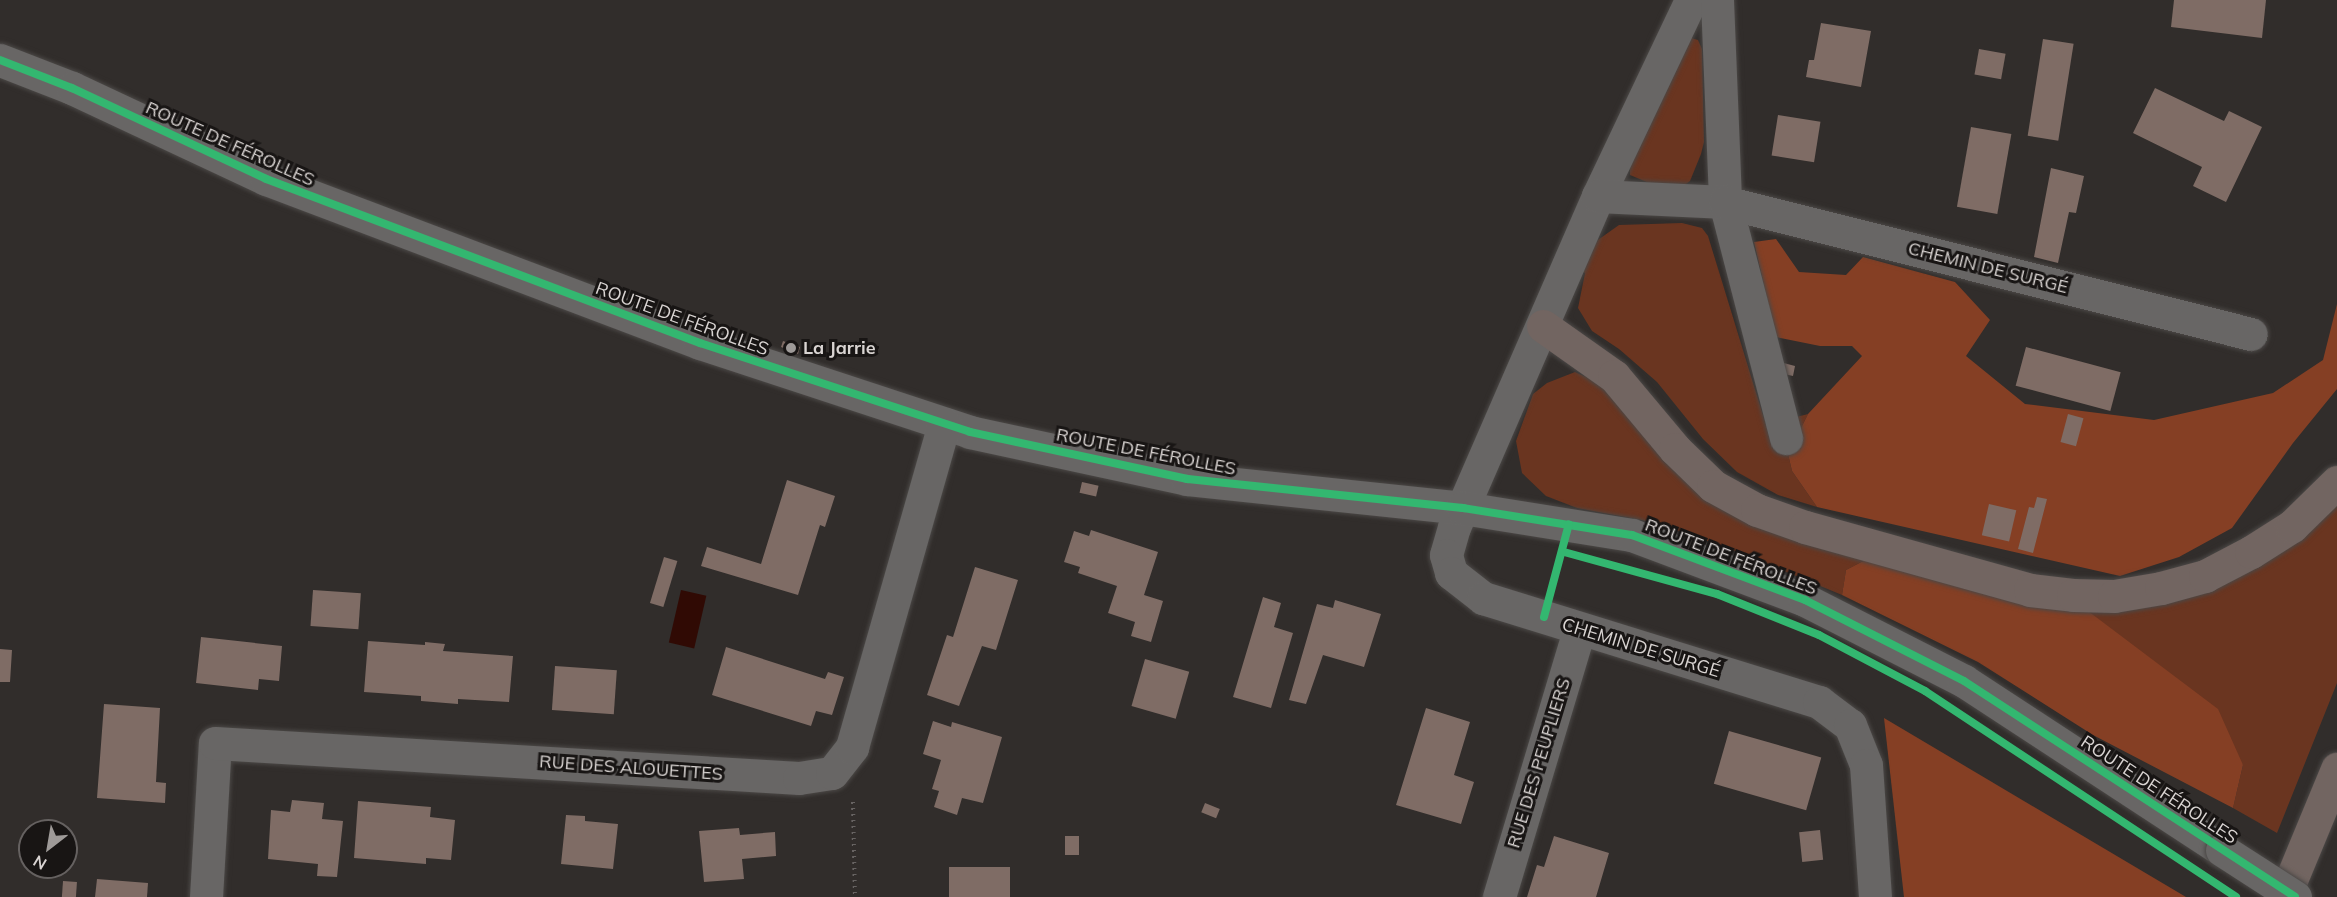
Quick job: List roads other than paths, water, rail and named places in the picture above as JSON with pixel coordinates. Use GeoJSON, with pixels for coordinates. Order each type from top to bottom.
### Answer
{"type":"FeatureCollection","features":[{"type":"Feature","properties":{"kind":"highway"},"geometry":{"type":"LineString","coordinates":[[1543,326],[1614,376],[1675,449],[1713,486],[1757,510],[1805,527],[2030,590],[2073,595],[2114,596],[2161,588],[2205,576],[2251,552],[2292,526],[2337,482]]}},
{"type":"Feature","properties":{"kind":"highway"},"geometry":{"type":"LineString","coordinates":[[2284,897],[2337,770]]}},
{"type":"Feature","properties":{"kind":"street","name":"CHEMIN DE SURGÉ"},"geometry":{"type":"LineString","coordinates":[[1691,0],[1598,196],[1463,508],[1446,555],[1451,573],[1483,598],[1579,630],[1819,702],[1850,725],[1866,765],[1875,897]]}},
{"type":"Feature","properties":{"kind":"street"},"geometry":{"type":"LineString","coordinates":[[1718,0],[1725,202],[1786,438]]}},
{"type":"Feature","properties":{"kind":"street","name":"ROUTE DE FÉROLLES"},"geometry":{"type":"LineString","coordinates":[[0,60],[72,88],[266,179],[700,343],[970,432],[1187,479],[1463,508],[1632,535],[1805,600],[1964,681],[2295,897]]}},
{"type":"Feature","properties":{"kind":"street","name":"CHEMIN DE SURGÉ"},"geometry":{"type":"LineString","coordinates":[[1598,196],[1725,202],[2251,334]]}},
{"type":"Feature","properties":{"kind":"street","name":"RUE DES ALOUETTES"},"geometry":{"type":"LineString","coordinates":[[206,897],[215,743],[799,778],[832,773],[852,747],[944,424]]}},
{"type":"Feature","properties":{"kind":"street","name":"RUE DES PEUPLIERS"},"geometry":{"type":"LineString","coordinates":[[1500,897],[1579,630]]}},
{"type":"Feature","properties":{"kind":"place","name":"La Jarrie"},"geometry":{"type":"Point","coordinates":[791,348]}}]}
